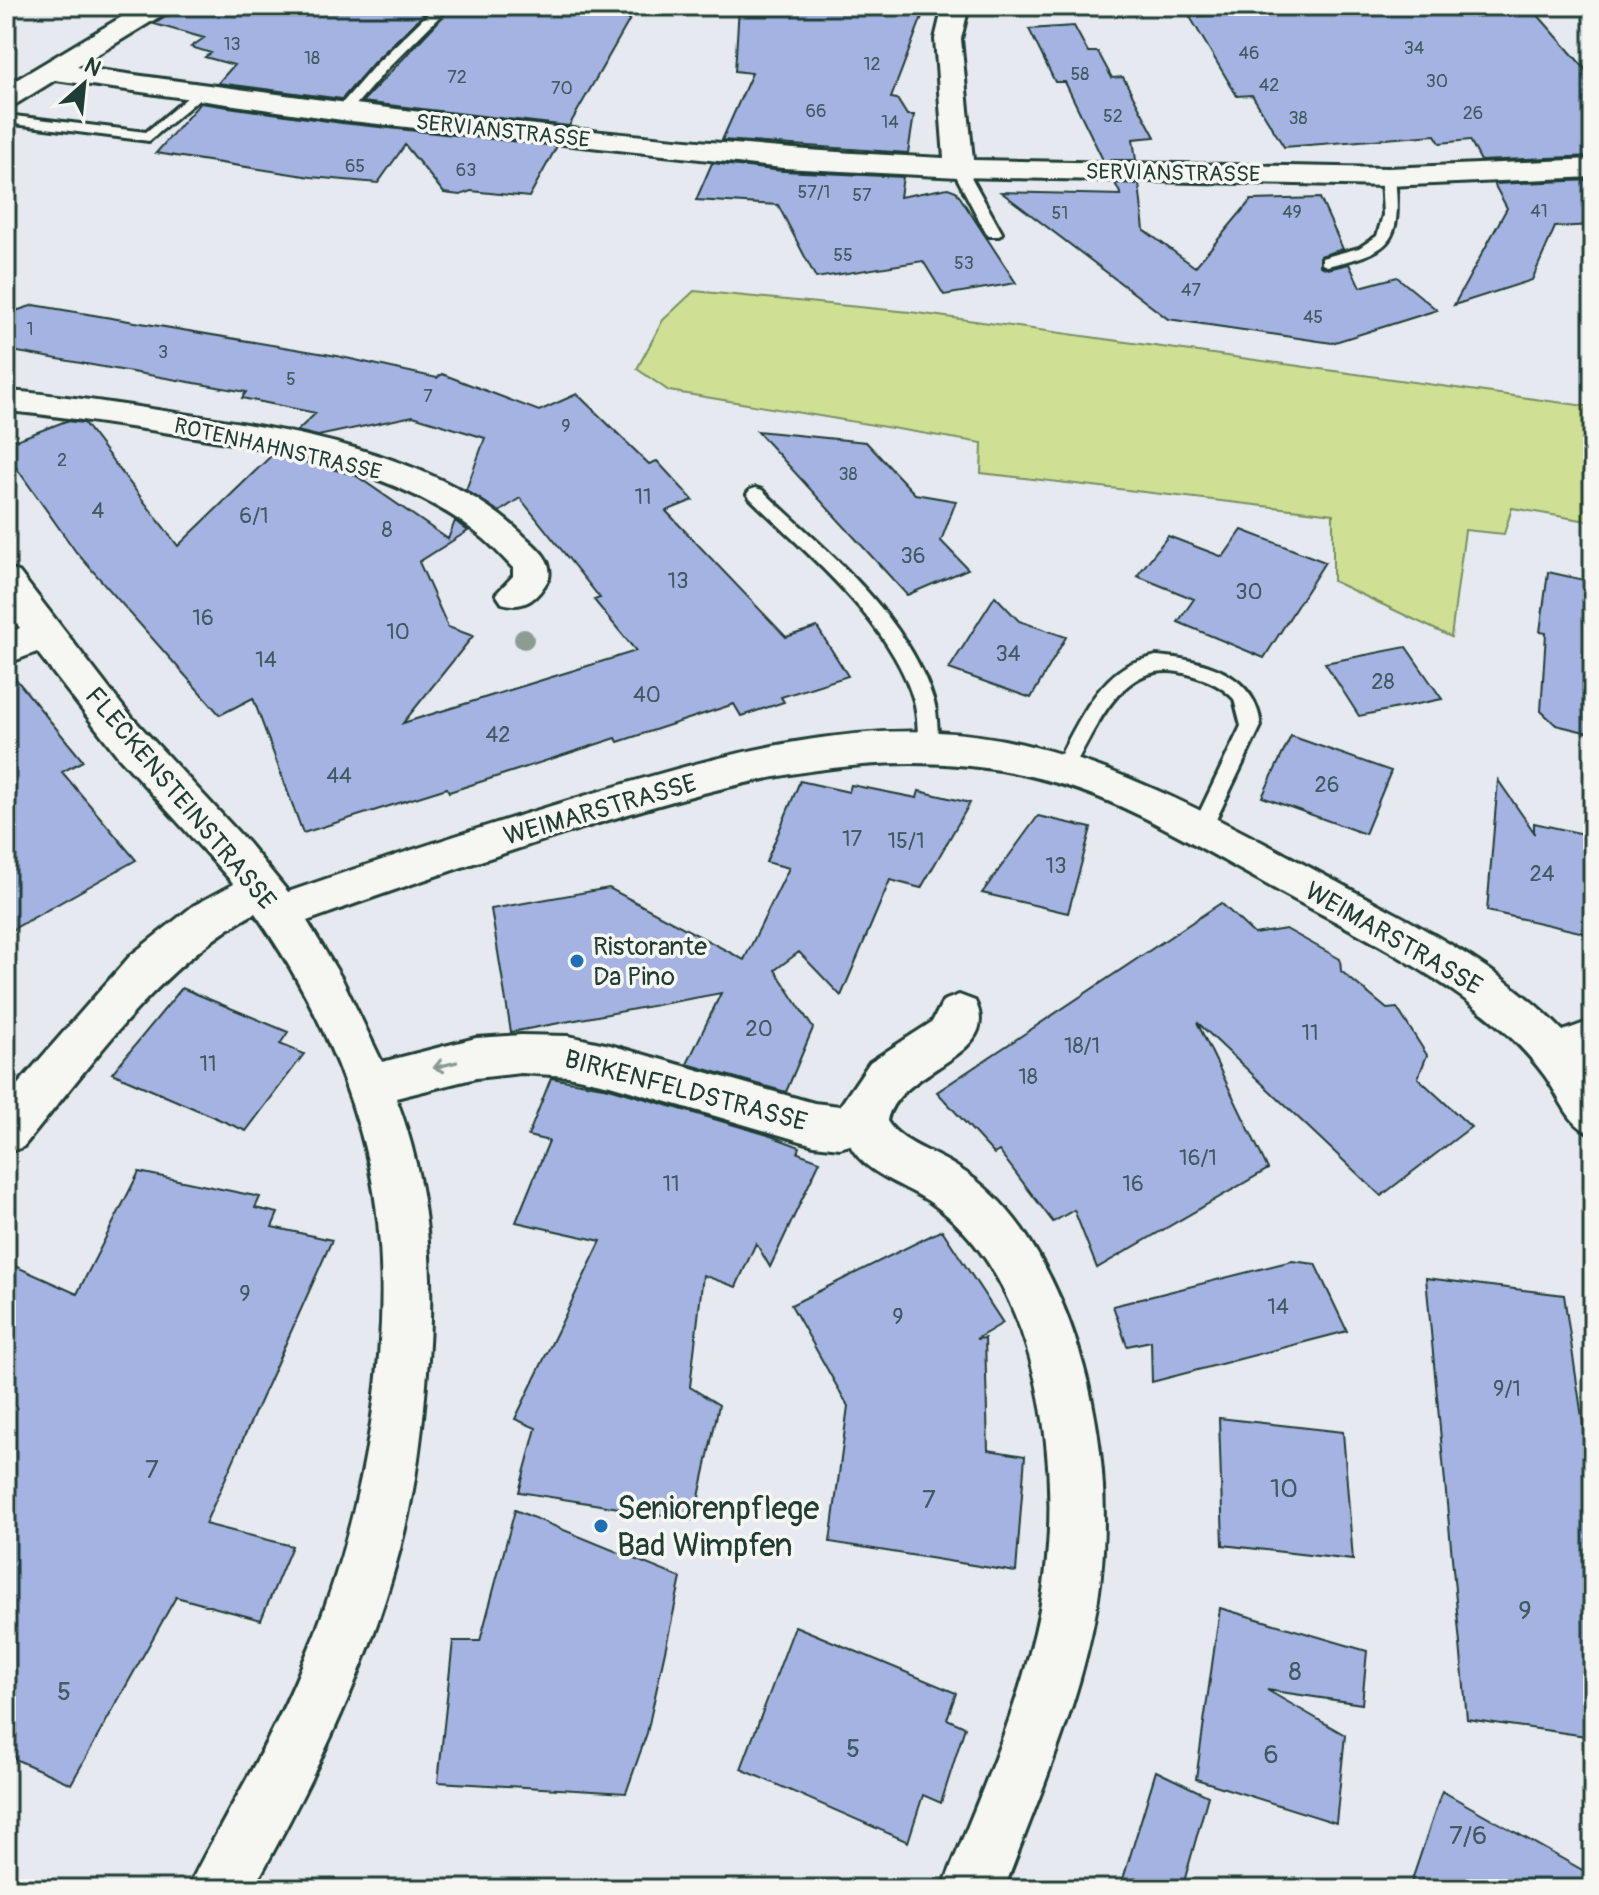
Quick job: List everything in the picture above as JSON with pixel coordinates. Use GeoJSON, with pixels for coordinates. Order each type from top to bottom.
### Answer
{"type":"FeatureCollection","features":[{"type":"Feature","properties":{"kind":"street"},"geometry":{"type":"LineString","coordinates":[[6,98],[158,6]]}},
{"type":"Feature","properties":{"kind":"street"},"geometry":{"type":"LineString","coordinates":[[956,6],[948,39],[959,168]]}},
{"type":"Feature","properties":{"kind":"street","name":"SERVIANSTRASSE"},"geometry":{"type":"LineString","coordinates":[[50,71],[342,112],[704,152],[959,168],[1388,177],[1593,168]]}},
{"type":"Feature","properties":{"kind":"street","name":"ROTENHAHNSTRASSE"},"geometry":{"type":"LineString","coordinates":[[6,401],[242,436],[366,465],[430,488],[488,520],[531,564],[534,573],[531,581],[515,594]]}},
{"type":"Feature","properties":{"kind":"street","name":"FLECKENSTEINSTRASSE"},"geometry":{"type":"LineString","coordinates":[[6,581],[24,642],[149,765],[271,901],[332,1005],[368,1085],[386,1136],[398,1189],[408,1317],[388,1481],[361,1587],[311,1716],[219,1889]]}},
{"type":"Feature","properties":{"kind":"street","name":"WEIMARSTRASSE"},"geometry":{"type":"LineString","coordinates":[[6,1132],[147,968],[208,918],[774,760],[854,748],[929,744],[986,752],[1063,769],[1130,795],[1420,948],[1574,1047],[1593,1114]]}},
{"type":"Feature","properties":{"kind":"street"},"geometry":{"type":"LineString","coordinates":[[959,1014],[958,1026],[948,1036],[886,1076],[866,1106],[863,1121],[872,1140],[881,1148],[945,1185],[974,1207],[1000,1239],[1046,1323],[1068,1405],[1074,1535],[1065,1629],[1041,1713],[973,1889]]}},
{"type":"Feature","properties":{"kind":"street","name":"BIRKENFELDSTRASSE"},"geometry":{"type":"LineString","coordinates":[[368,1085],[476,1058],[521,1054],[568,1056],[610,1065],[814,1124],[840,1127],[863,1121]]}},
{"type":"Feature","properties":{"kind":"lane"},"geometry":{"type":"LineString","coordinates":[[342,112],[381,67],[443,6]]}},
{"type":"Feature","properties":{"kind":"lane"},"geometry":{"type":"LineString","coordinates":[[6,119],[149,137],[199,92]]}},
{"type":"Feature","properties":{"kind":"lane"},"geometry":{"type":"LineString","coordinates":[[959,168],[994,233]]}},
{"type":"Feature","properties":{"kind":"lane"},"geometry":{"type":"LineString","coordinates":[[1327,261],[1364,254],[1378,246],[1388,233],[1392,215],[1388,177]]}},
{"type":"Feature","properties":{"kind":"lane"},"geometry":{"type":"LineString","coordinates":[[756,494],[844,583],[904,655],[924,701],[929,744]]}},
{"type":"Feature","properties":{"kind":"lane"},"geometry":{"type":"LineString","coordinates":[[1063,769],[1118,680],[1136,666],[1156,661],[1178,662],[1216,676],[1239,691],[1250,707],[1251,726],[1201,830]]}},
{"type":"Feature","properties":{"kind":"green space"},"geometry":{"type":"Polygon","coordinates":[[[694,291],[910,312],[1593,407],[1593,522],[1512,508],[1504,534],[1465,530],[1451,637],[1333,581],[1333,514],[981,473],[982,443],[669,391],[637,369],[663,320],[694,291]]]}},
{"type":"Feature","properties":{"kind":"building"},"geometry":{"type":"Polygon","coordinates":[[[174,6],[432,6],[374,62],[342,99],[218,83],[234,65],[205,57],[211,53],[191,47],[204,38],[154,24],[169,15],[174,6]]]}},
{"type":"Feature","properties":{"kind":"building"},"geometry":{"type":"Polygon","coordinates":[[[453,6],[558,6],[556,10],[630,19],[569,126],[362,102],[453,6]]]}},
{"type":"Feature","properties":{"kind":"building"},"geometry":{"type":"Polygon","coordinates":[[[739,6],[926,6],[891,98],[897,99],[907,115],[914,115],[908,153],[722,140],[752,73],[735,71],[739,6]]]}},
{"type":"Feature","properties":{"kind":"building"},"geometry":{"type":"Polygon","coordinates":[[[1338,6],[1530,6],[1593,78],[1593,156],[1481,161],[1470,140],[1440,143],[1435,135],[1284,147],[1252,95],[1237,96],[1190,17],[1338,6]]]}},
{"type":"Feature","properties":{"kind":"building"},"geometry":{"type":"Polygon","coordinates":[[[1074,26],[1088,52],[1098,52],[1112,78],[1123,77],[1155,137],[1133,139],[1136,160],[1103,160],[1065,82],[1055,82],[1029,29],[1074,26]]]}},
{"type":"Feature","properties":{"kind":"building"},"geometry":{"type":"Polygon","coordinates":[[[200,103],[342,123],[557,146],[529,197],[471,191],[460,195],[444,193],[405,145],[378,183],[311,177],[156,153],[200,103]]]}},
{"type":"Feature","properties":{"kind":"building"},"geometry":{"type":"Polygon","coordinates":[[[712,163],[783,171],[903,177],[900,197],[948,188],[956,191],[1016,283],[944,295],[923,261],[816,278],[778,205],[696,200],[712,163]]]}},
{"type":"Feature","properties":{"kind":"building"},"geometry":{"type":"Polygon","coordinates":[[[1593,180],[1593,225],[1555,227],[1532,280],[1454,305],[1507,208],[1494,184],[1593,180]]]}},
{"type":"Feature","properties":{"kind":"building"},"geometry":{"type":"Polygon","coordinates":[[[1115,183],[1139,184],[1144,230],[1195,267],[1251,200],[1320,198],[1343,249],[1320,256],[1320,266],[1328,269],[1349,264],[1360,287],[1397,277],[1437,310],[1332,343],[1168,319],[1001,192],[1121,195],[1115,183]]]}},
{"type":"Feature","properties":{"kind":"building"},"geometry":{"type":"Polygon","coordinates":[[[34,305],[337,356],[437,378],[442,374],[539,411],[577,394],[649,464],[657,461],[693,500],[666,511],[786,637],[817,627],[848,676],[781,697],[784,702],[741,716],[734,704],[618,742],[616,738],[449,792],[447,788],[303,833],[253,698],[220,715],[76,552],[6,453],[6,444],[66,421],[84,423],[178,546],[273,454],[355,475],[448,539],[455,521],[468,531],[419,562],[448,627],[473,636],[403,723],[636,651],[594,600],[600,598],[520,498],[499,512],[466,490],[485,438],[413,416],[318,436],[297,431],[316,413],[242,398],[246,392],[6,350],[6,314],[34,305]]]}},
{"type":"Feature","properties":{"kind":"building"},"geometry":{"type":"Polygon","coordinates":[[[757,431],[866,442],[915,494],[956,501],[941,541],[968,569],[907,595],[757,431]]]}},
{"type":"Feature","properties":{"kind":"building"},"geometry":{"type":"Polygon","coordinates":[[[1242,530],[1325,562],[1264,658],[1178,622],[1194,599],[1137,576],[1168,536],[1223,557],[1242,530]]]}},
{"type":"Feature","properties":{"kind":"building"},"geometry":{"type":"Polygon","coordinates":[[[1548,572],[1593,582],[1593,734],[1556,725],[1541,711],[1546,633],[1540,632],[1548,572]]]}},
{"type":"Feature","properties":{"kind":"building"},"geometry":{"type":"Polygon","coordinates":[[[995,596],[1019,621],[1066,637],[1031,698],[949,669],[995,596]]]}},
{"type":"Feature","properties":{"kind":"building"},"geometry":{"type":"Polygon","coordinates":[[[1406,647],[1442,699],[1359,716],[1325,663],[1406,647]]]}},
{"type":"Feature","properties":{"kind":"building"},"geometry":{"type":"Polygon","coordinates":[[[6,667],[83,761],[62,772],[136,860],[6,933],[6,667]]]}},
{"type":"Feature","properties":{"kind":"building"},"geometry":{"type":"Polygon","coordinates":[[[1291,736],[1391,771],[1365,834],[1262,797],[1291,736]]]}},
{"type":"Feature","properties":{"kind":"building"},"geometry":{"type":"Polygon","coordinates":[[[1498,780],[1534,832],[1534,823],[1593,836],[1593,935],[1487,911],[1498,780]]]}},
{"type":"Feature","properties":{"kind":"building"},"geometry":{"type":"Polygon","coordinates":[[[800,781],[849,792],[851,785],[917,798],[919,791],[970,803],[921,888],[890,880],[841,996],[799,952],[775,970],[813,1028],[786,1092],[687,1064],[721,993],[511,1032],[491,909],[609,888],[744,960],[789,868],[766,862],[800,781]]]}},
{"type":"Feature","properties":{"kind":"building"},"geometry":{"type":"Polygon","coordinates":[[[1038,816],[1091,828],[1068,913],[982,893],[1038,816]]]}},
{"type":"Feature","properties":{"kind":"building"},"geometry":{"type":"Polygon","coordinates":[[[1221,903],[1254,934],[1286,929],[1340,959],[1341,971],[1387,1009],[1397,1008],[1427,1055],[1418,1078],[1471,1127],[1381,1196],[1197,1022],[1268,1169],[1097,1268],[1074,1210],[1053,1222],[999,1151],[994,1154],[937,1092],[1221,903]]]}},
{"type":"Feature","properties":{"kind":"building"},"geometry":{"type":"Polygon","coordinates":[[[182,988],[288,1032],[280,1044],[304,1054],[246,1131],[112,1073],[182,988]]]}},
{"type":"Feature","properties":{"kind":"building"},"geometry":{"type":"Polygon","coordinates":[[[551,1078],[609,1088],[768,1135],[800,1147],[798,1153],[820,1161],[770,1267],[756,1243],[736,1287],[703,1275],[690,1387],[719,1405],[694,1520],[519,1492],[536,1428],[515,1419],[601,1241],[516,1222],[549,1141],[528,1136],[551,1078]]]}},
{"type":"Feature","properties":{"kind":"building"},"geometry":{"type":"Polygon","coordinates":[[[139,1172],[260,1197],[255,1208],[278,1213],[272,1227],[332,1240],[205,1524],[292,1546],[261,1620],[176,1597],[71,1784],[6,1755],[6,1262],[77,1294],[139,1172]]]}},
{"type":"Feature","properties":{"kind":"building"},"geometry":{"type":"Polygon","coordinates":[[[942,1230],[1003,1323],[976,1339],[985,1338],[988,1450],[1025,1456],[1016,1572],[830,1542],[848,1406],[791,1305],[942,1230]]]}},
{"type":"Feature","properties":{"kind":"building"},"geometry":{"type":"Polygon","coordinates":[[[1292,1261],[1315,1264],[1347,1331],[1152,1382],[1151,1341],[1127,1346],[1113,1306],[1292,1261]]]}},
{"type":"Feature","properties":{"kind":"building"},"geometry":{"type":"Polygon","coordinates":[[[1426,1278],[1564,1295],[1593,1492],[1593,1737],[1467,1719],[1426,1278]]]}},
{"type":"Feature","properties":{"kind":"building"},"geometry":{"type":"Polygon","coordinates":[[[1219,1418],[1343,1432],[1353,1560],[1223,1545],[1219,1418]]]}},
{"type":"Feature","properties":{"kind":"building"},"geometry":{"type":"Polygon","coordinates":[[[515,1510],[681,1578],[647,1733],[626,1793],[438,1782],[453,1641],[480,1641],[515,1510]]]}},
{"type":"Feature","properties":{"kind":"building"},"geometry":{"type":"Polygon","coordinates":[[[1220,1608],[1367,1651],[1362,1704],[1267,1690],[1345,1735],[1336,1823],[1196,1779],[1220,1608]]]}},
{"type":"Feature","properties":{"kind":"building"},"geometry":{"type":"Polygon","coordinates":[[[795,1626],[956,1693],[947,1719],[965,1727],[941,1803],[923,1795],[908,1842],[741,1769],[795,1626]]]}},
{"type":"Feature","properties":{"kind":"building"},"geometry":{"type":"Polygon","coordinates":[[[1156,1771],[1208,1796],[1182,1889],[1120,1889],[1156,1771]]]}},
{"type":"Feature","properties":{"kind":"building"},"geometry":{"type":"Polygon","coordinates":[[[1442,1791],[1593,1876],[1593,1889],[1409,1889],[1442,1791]]]}},
{"type":"Feature","properties":{"kind":"place","name":"Ristorante Da Pino"},"geometry":{"type":"Point","coordinates":[577,961]}},
{"type":"Feature","properties":{"kind":"place","name":"Seniorenpflege Bad Wimpfen"},"geometry":{"type":"Point","coordinates":[601,1526]}}]}
